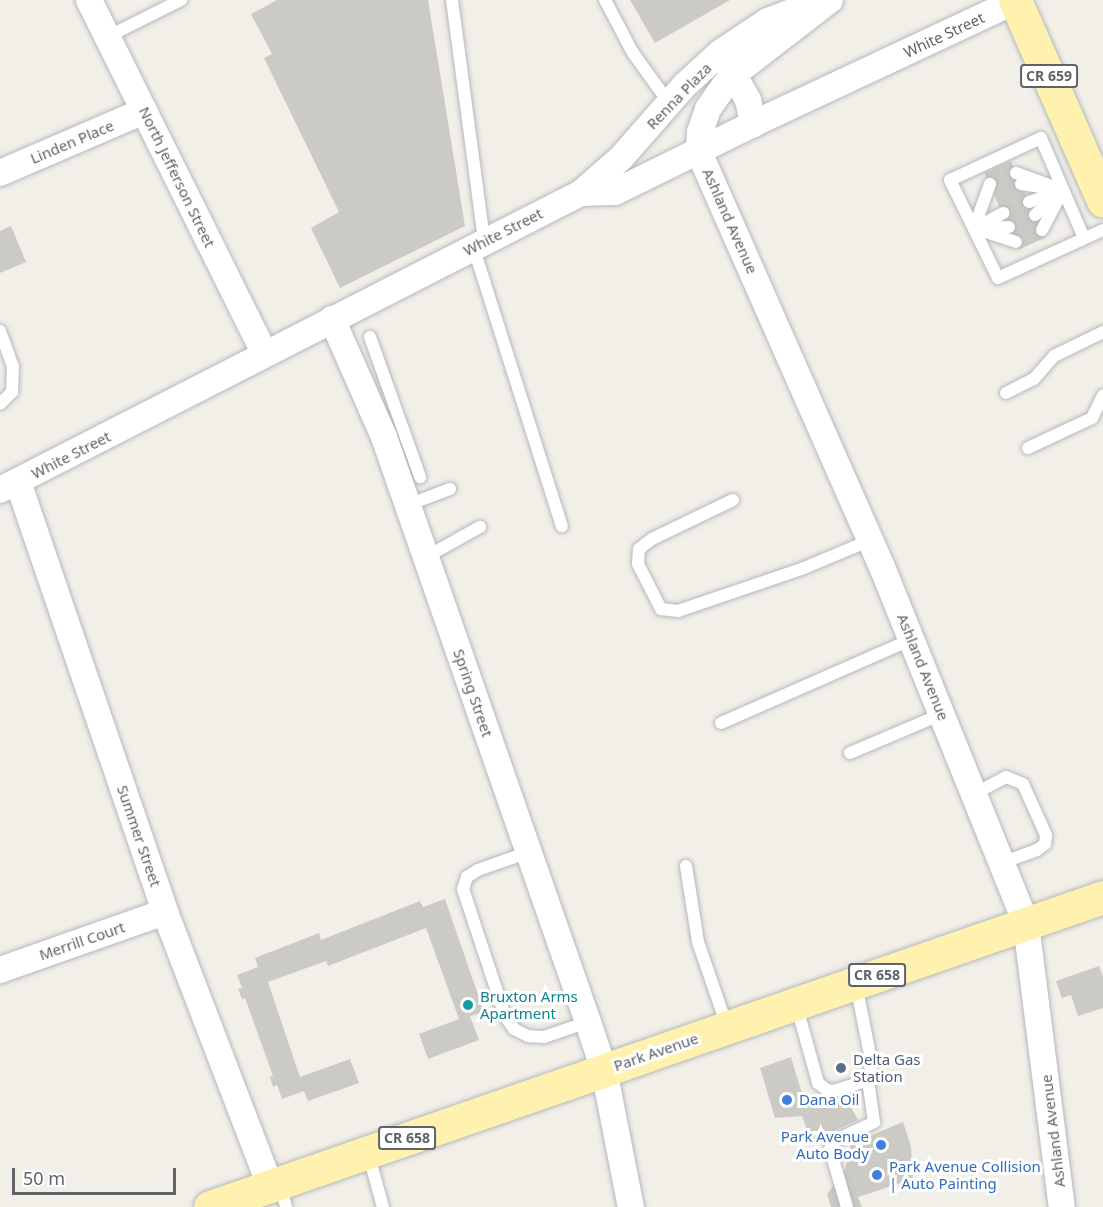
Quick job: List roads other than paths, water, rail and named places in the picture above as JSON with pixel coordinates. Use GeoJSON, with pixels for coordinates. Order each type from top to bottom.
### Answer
{"type":"FeatureCollection","features":[{"type":"Feature","properties":{"kind":"main road","name":"CR 659"},"geometry":{"type":"LineString","coordinates":[[1016,0],[1061,128],[1103,200]]}},
{"type":"Feature","properties":{"kind":"main road","name":"Park Avenue"},"geometry":{"type":"LineString","coordinates":[[210,1207],[278,1192],[368,1152],[1103,897]]}},
{"type":"Feature","properties":{"kind":"street","name":"North Jefferson Street"},"geometry":{"type":"LineString","coordinates":[[89,0],[265,354]]}},
{"type":"Feature","properties":{"kind":"street","name":"Renna Plaza"},"geometry":{"type":"LineString","coordinates":[[581,193],[621,158],[669,103],[721,52],[768,21],[821,0]]}},
{"type":"Feature","properties":{"kind":"street","name":"Renna Plaza"},"geometry":{"type":"LineString","coordinates":[[699,152],[700,132],[708,109],[733,75],[830,0]]}},
{"type":"Feature","properties":{"kind":"street","name":"White Street"},"geometry":{"type":"LineString","coordinates":[[9,486],[581,193],[615,192],[1016,0]]}},
{"type":"Feature","properties":{"kind":"street"},"geometry":{"type":"LineString","coordinates":[[721,52],[747,100],[753,124]]}},
{"type":"Feature","properties":{"kind":"street","name":"Linden Place"},"geometry":{"type":"LineString","coordinates":[[0,173],[144,111]]}},
{"type":"Feature","properties":{"kind":"street","name":"Ashland Avenue"},"geometry":{"type":"LineString","coordinates":[[699,152],[871,540],[1026,924],[1062,1207]]}},
{"type":"Feature","properties":{"kind":"street","name":"Spring Street"},"geometry":{"type":"LineString","coordinates":[[332,319],[394,434],[408,506],[604,1070],[631,1207]]}},
{"type":"Feature","properties":{"kind":"street","name":"Summer Street"},"geometry":{"type":"LineString","coordinates":[[9,486],[165,912],[278,1192]]}},
{"type":"Feature","properties":{"kind":"street","name":"Merrill Court"},"geometry":{"type":"LineString","coordinates":[[0,970],[165,912]]}},
{"type":"Feature","properties":{"kind":"lane"},"geometry":{"type":"LineString","coordinates":[[107,37],[181,0]]}},
{"type":"Feature","properties":{"kind":"lane"},"geometry":{"type":"LineString","coordinates":[[452,0],[478,244],[562,526]]}},
{"type":"Feature","properties":{"kind":"lane"},"geometry":{"type":"LineString","coordinates":[[605,0],[633,53],[669,103]]}},
{"type":"Feature","properties":{"kind":"lane"},"geometry":{"type":"LineString","coordinates":[[1061,128],[950,180],[998,278],[1103,230]]}},
{"type":"Feature","properties":{"kind":"lane"},"geometry":{"type":"LineString","coordinates":[[1036,140],[1041,138],[1084,238]]}},
{"type":"Feature","properties":{"kind":"lane"},"geometry":{"type":"LineString","coordinates":[[1018,178],[1064,190]]}},
{"type":"Feature","properties":{"kind":"lane"},"geometry":{"type":"LineString","coordinates":[[974,228],[993,190]]}},
{"type":"Feature","properties":{"kind":"lane"},"geometry":{"type":"LineString","coordinates":[[1029,202],[1064,190]]}},
{"type":"Feature","properties":{"kind":"lane"},"geometry":{"type":"LineString","coordinates":[[1035,215],[1064,190]]}},
{"type":"Feature","properties":{"kind":"lane"},"geometry":{"type":"LineString","coordinates":[[1042,230],[1064,190]]}},
{"type":"Feature","properties":{"kind":"lane"},"geometry":{"type":"LineString","coordinates":[[974,228],[1003,213]]}},
{"type":"Feature","properties":{"kind":"lane"},"geometry":{"type":"LineString","coordinates":[[974,228],[1009,227]]}},
{"type":"Feature","properties":{"kind":"lane"},"geometry":{"type":"LineString","coordinates":[[974,228],[1016,242]]}},
{"type":"Feature","properties":{"kind":"lane"},"geometry":{"type":"LineString","coordinates":[[0,331],[13,366],[12,392],[0,404]]}},
{"type":"Feature","properties":{"kind":"lane"},"geometry":{"type":"LineString","coordinates":[[1006,393],[1034,379],[1054,356],[1103,332]]}},
{"type":"Feature","properties":{"kind":"lane"},"geometry":{"type":"LineString","coordinates":[[370,337],[394,434],[420,477]]}},
{"type":"Feature","properties":{"kind":"lane"},"geometry":{"type":"LineString","coordinates":[[1028,448],[1092,418],[1103,395]]}},
{"type":"Feature","properties":{"kind":"lane"},"geometry":{"type":"LineString","coordinates":[[408,506],[450,489]]}},
{"type":"Feature","properties":{"kind":"lane"},"geometry":{"type":"LineString","coordinates":[[734,500],[652,539],[639,549],[638,564],[661,609],[678,611],[804,568],[871,540]]}},
{"type":"Feature","properties":{"kind":"lane"},"geometry":{"type":"LineString","coordinates":[[426,557],[480,527]]}},
{"type":"Feature","properties":{"kind":"lane"},"geometry":{"type":"LineString","coordinates":[[721,723],[912,639]]}},
{"type":"Feature","properties":{"kind":"lane"},"geometry":{"type":"LineString","coordinates":[[850,753],[942,714]]}},
{"type":"Feature","properties":{"kind":"lane"},"geometry":{"type":"LineString","coordinates":[[974,794],[1006,777],[1023,784],[1046,835],[1045,844],[1037,850],[1002,863]]}},
{"type":"Feature","properties":{"kind":"lane"},"geometry":{"type":"LineString","coordinates":[[529,852],[478,870],[467,877],[463,889],[505,1016],[514,1029],[528,1036],[544,1037],[588,1022]]}},
{"type":"Feature","properties":{"kind":"lane"},"geometry":{"type":"LineString","coordinates":[[686,866],[698,942],[728,1027]]}},
{"type":"Feature","properties":{"kind":"lane"},"geometry":{"type":"LineString","coordinates":[[848,1207],[830,1149],[838,1139],[874,1122],[868,1080],[871,1060],[856,982]]}},
{"type":"Feature","properties":{"kind":"lane"},"geometry":{"type":"LineString","coordinates":[[796,1003],[818,1083],[827,1090],[833,1090],[868,1080]]}},
{"type":"Feature","properties":{"kind":"lane"},"geometry":{"type":"LineString","coordinates":[[368,1152],[382,1207]]}},
{"type":"Feature","properties":{"kind":"place","name":"Bruxton Arms Apartment"},"geometry":{"type":"Point","coordinates":[468,1005]}},
{"type":"Feature","properties":{"kind":"place","name":"Delta Gas Station"},"geometry":{"type":"Point","coordinates":[841,1068]}},
{"type":"Feature","properties":{"kind":"place","name":"Dana Oil"},"geometry":{"type":"Point","coordinates":[787,1100]}},
{"type":"Feature","properties":{"kind":"place","name":"Park Avenue Auto Body"},"geometry":{"type":"Point","coordinates":[881,1145]}},
{"type":"Feature","properties":{"kind":"place","name":"Park Avenue Collision | Auto Painting"},"geometry":{"type":"Point","coordinates":[877,1175]}}]}
